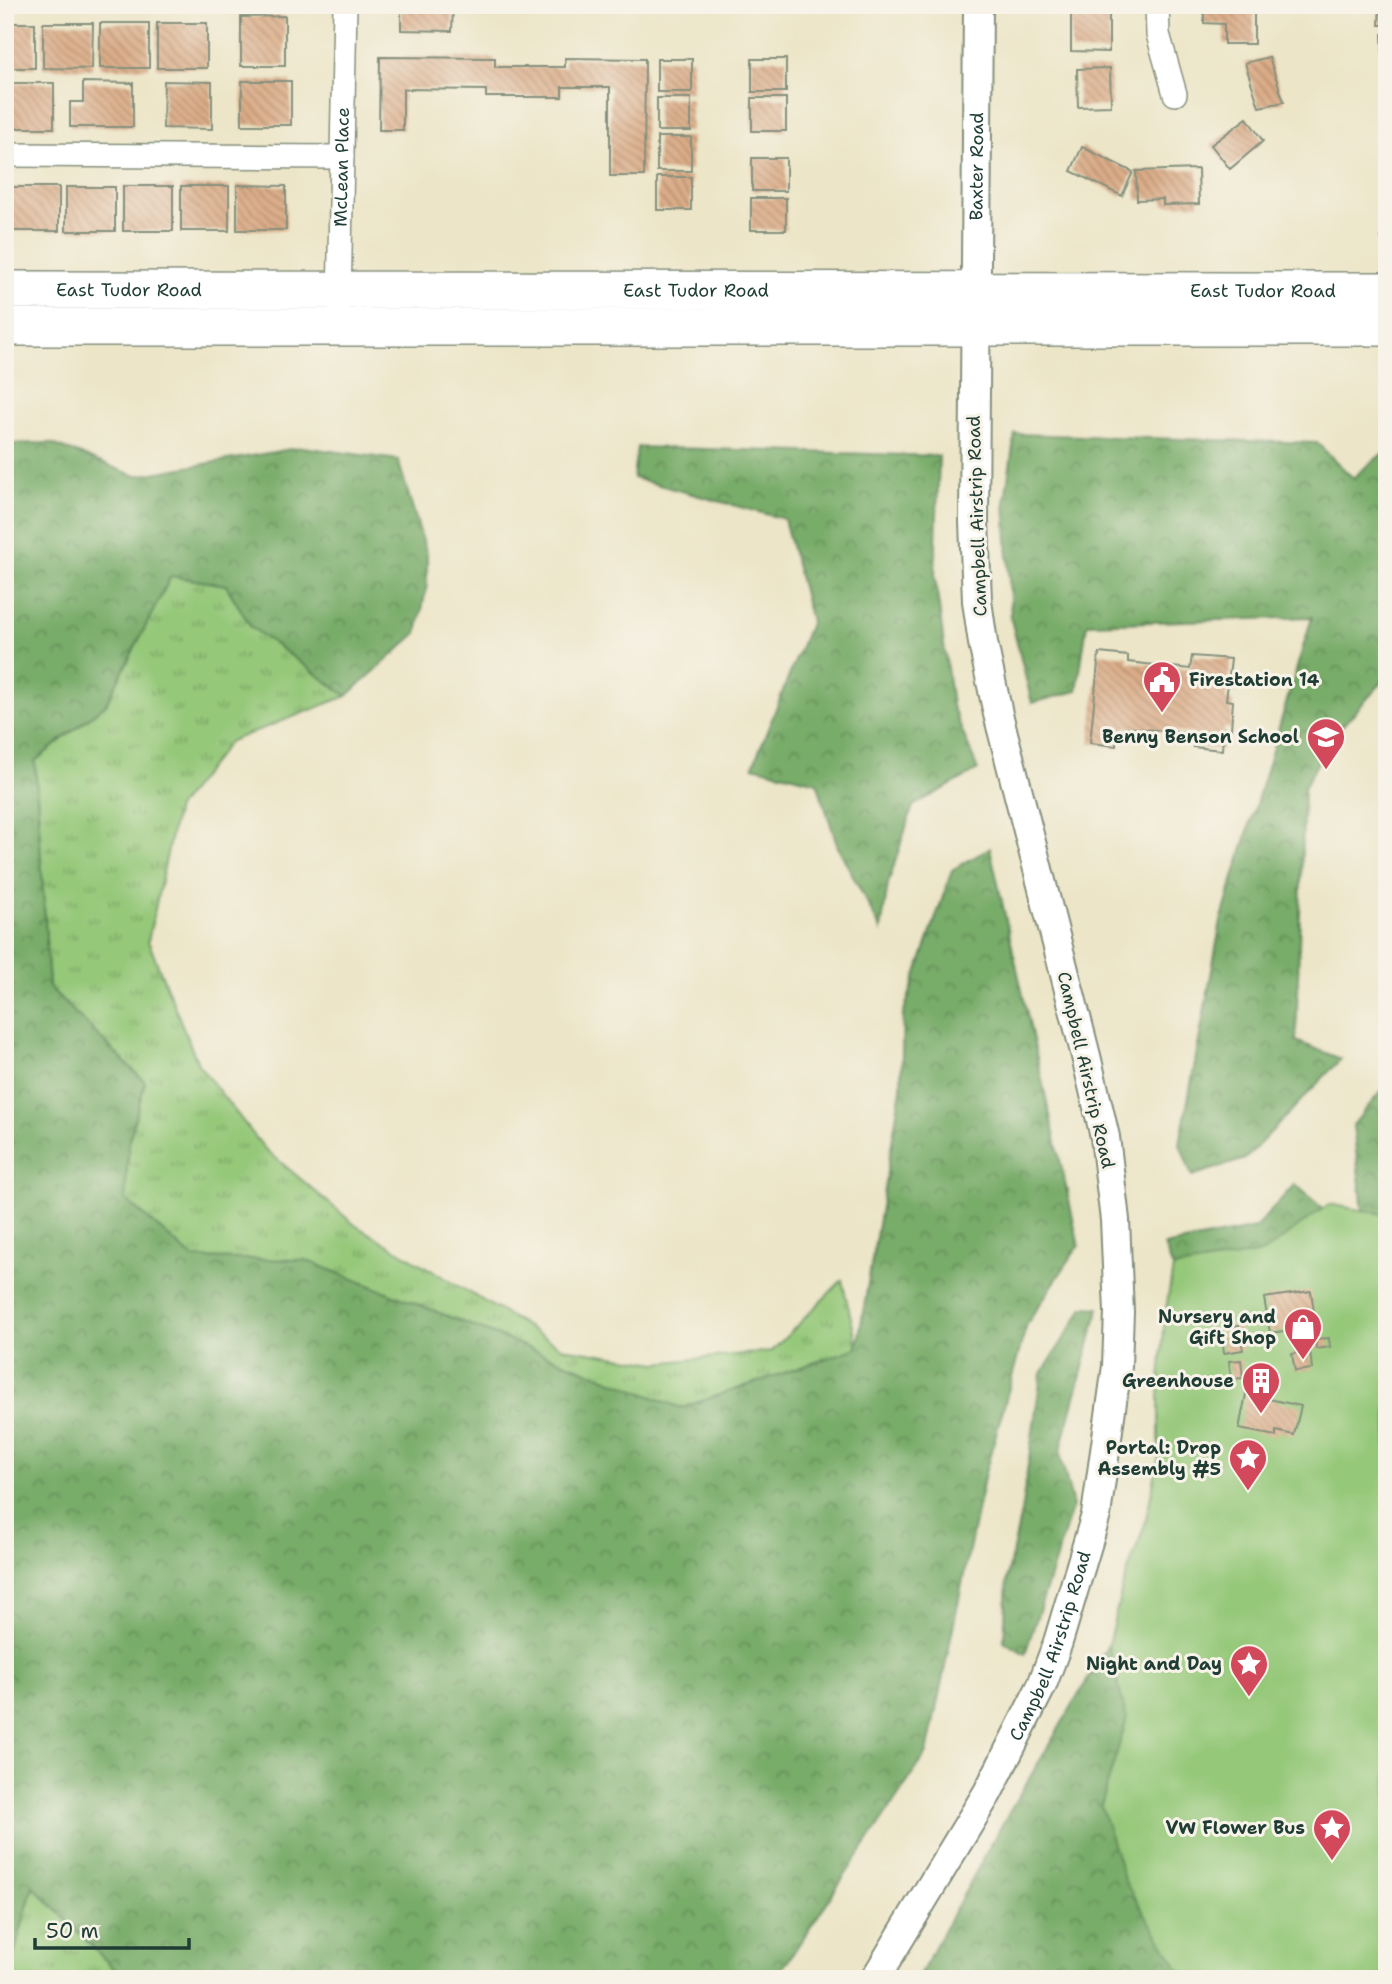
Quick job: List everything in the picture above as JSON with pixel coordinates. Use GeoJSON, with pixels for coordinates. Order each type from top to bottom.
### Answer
{"type":"FeatureCollection","features":[{"type":"Feature","properties":{"kind":"main road","name":"East Tudor Road"},"geometry":{"type":"LineString","coordinates":[[5,290],[1387,291]]}},
{"type":"Feature","properties":{"kind":"main road","name":"East Tudor Road"},"geometry":{"type":"LineString","coordinates":[[5,327],[1387,327]]}},
{"type":"Feature","properties":{"kind":"street","name":"McLean Place"},"geometry":{"type":"LineString","coordinates":[[340,327],[345,5]]}},
{"type":"Feature","properties":{"kind":"street","name":"Baxter Road"},"geometry":{"type":"LineString","coordinates":[[974,328],[978,5]]}},
{"type":"Feature","properties":{"kind":"street"},"geometry":{"type":"LineString","coordinates":[[1157,5],[1157,34],[1175,94]]}},
{"type":"Feature","properties":{"kind":"street"},"geometry":{"type":"LineString","coordinates":[[5,155],[342,157]]}},
{"type":"Feature","properties":{"kind":"street","name":"Campbell Airstrip Road"},"geometry":{"type":"LineString","coordinates":[[875,1979],[988,1792],[1042,1685],[1058,1642],[1096,1515],[1116,1385],[1119,1312],[1115,1220],[1105,1137],[998,714],[977,601],[974,521],[974,328]]}},
{"type":"Feature","properties":{"kind":"green space"},"geometry":{"type":"Polygon","coordinates":[[[1015,434],[1317,443],[1354,479],[1387,450],[1387,677],[1331,738],[1304,788],[1296,1041],[1341,1059],[1245,1159],[1192,1176],[1180,1144],[1221,921],[1312,617],[1087,624],[1077,691],[1032,703],[1011,619],[1005,499],[1015,434]]]}},
{"type":"Feature","properties":{"kind":"green space"},"geometry":{"type":"Polygon","coordinates":[[[50,443],[136,476],[302,447],[398,460],[427,555],[427,585],[417,633],[347,696],[251,627],[226,585],[171,576],[106,704],[35,761],[49,987],[145,1082],[129,1140],[125,1199],[193,1258],[305,1260],[681,1408],[857,1348],[901,1089],[903,1014],[952,870],[990,848],[1079,1245],[1027,1324],[985,1473],[927,1753],[785,1965],[768,1979],[124,1979],[33,1886],[5,1979],[5,444],[50,443]]]}},
{"type":"Feature","properties":{"kind":"green space"},"geometry":{"type":"Polygon","coordinates":[[[637,447],[939,456],[935,576],[952,706],[978,770],[913,806],[888,884],[881,930],[838,847],[817,782],[753,766],[811,621],[784,519],[633,478],[637,447]]]}},
{"type":"Feature","properties":{"kind":"green space"},"geometry":{"type":"Polygon","coordinates":[[[171,576],[226,585],[251,627],[347,696],[230,741],[177,808],[148,941],[198,1064],[264,1148],[355,1225],[563,1348],[657,1363],[772,1351],[842,1280],[858,1348],[681,1408],[305,1260],[195,1260],[124,1199],[129,1140],[145,1082],[49,987],[35,761],[106,704],[171,576]]]}},
{"type":"Feature","properties":{"kind":"green space"},"geometry":{"type":"Polygon","coordinates":[[[1387,1084],[1387,1215],[1363,1211],[1353,1125],[1387,1084]]]}},
{"type":"Feature","properties":{"kind":"green space"},"geometry":{"type":"Polygon","coordinates":[[[1295,1184],[1323,1209],[1263,1253],[1173,1268],[1164,1246],[1255,1228],[1295,1184]]]}},
{"type":"Feature","properties":{"kind":"green space"},"geometry":{"type":"Polygon","coordinates":[[[1329,1204],[1387,1215],[1387,1979],[1196,1979],[1180,1970],[1125,1882],[1101,1806],[1127,1719],[1108,1645],[1123,1585],[1145,1524],[1159,1457],[1159,1395],[1165,1315],[1173,1268],[1263,1253],[1329,1204]]]}},
{"type":"Feature","properties":{"kind":"green space"},"geometry":{"type":"Polygon","coordinates":[[[1084,1307],[1099,1308],[1060,1453],[1073,1506],[1025,1654],[1004,1641],[1007,1578],[1021,1513],[1041,1375],[1084,1307]]]}},
{"type":"Feature","properties":{"kind":"green space"},"geometry":{"type":"Polygon","coordinates":[[[1108,1645],[1127,1718],[1101,1806],[1180,1969],[1196,1979],[917,1979],[1004,1821],[1108,1645]]]}},
{"type":"Feature","properties":{"kind":"green space"},"geometry":{"type":"Polygon","coordinates":[[[33,1885],[124,1979],[7,1979],[33,1885]]]}},
{"type":"Feature","properties":{"kind":"building"},"geometry":{"type":"Polygon","coordinates":[[[401,5],[453,5],[452,31],[401,30],[401,5]]]}},
{"type":"Feature","properties":{"kind":"building"},"geometry":{"type":"Polygon","coordinates":[[[1071,5],[1109,5],[1109,52],[1071,51],[1071,5]]]}},
{"type":"Feature","properties":{"kind":"building"},"geometry":{"type":"Polygon","coordinates":[[[1204,5],[1254,5],[1254,44],[1224,44],[1224,24],[1204,23],[1204,5]]]}},
{"type":"Feature","properties":{"kind":"building"},"geometry":{"type":"Polygon","coordinates":[[[1380,5],[1387,5],[1387,25],[1379,25],[1380,5]]]}},
{"type":"Feature","properties":{"kind":"building"},"geometry":{"type":"Polygon","coordinates":[[[285,16],[285,66],[241,66],[241,17],[285,16]]]}},
{"type":"Feature","properties":{"kind":"building"},"geometry":{"type":"Polygon","coordinates":[[[5,23],[35,23],[35,68],[5,68],[5,23]]]}},
{"type":"Feature","properties":{"kind":"building"},"geometry":{"type":"Polygon","coordinates":[[[43,23],[93,23],[92,69],[43,68],[43,23]]]}},
{"type":"Feature","properties":{"kind":"building"},"geometry":{"type":"Polygon","coordinates":[[[100,23],[149,23],[149,68],[100,68],[100,23]]]}},
{"type":"Feature","properties":{"kind":"building"},"geometry":{"type":"Polygon","coordinates":[[[157,23],[207,23],[207,68],[157,68],[157,23]]]}},
{"type":"Feature","properties":{"kind":"building"},"geometry":{"type":"Polygon","coordinates":[[[1382,34],[1387,34],[1387,92],[1384,92],[1382,34]]]}},
{"type":"Feature","properties":{"kind":"building"},"geometry":{"type":"Polygon","coordinates":[[[380,57],[495,58],[495,67],[565,67],[565,58],[645,59],[644,176],[610,176],[610,87],[562,87],[562,97],[486,97],[486,90],[403,89],[403,130],[379,130],[380,57]]]}},
{"type":"Feature","properties":{"kind":"building"},"geometry":{"type":"Polygon","coordinates":[[[1269,57],[1284,102],[1259,107],[1245,63],[1269,57]]]}},
{"type":"Feature","properties":{"kind":"building"},"geometry":{"type":"Polygon","coordinates":[[[657,59],[692,59],[692,92],[657,92],[657,59]]]}},
{"type":"Feature","properties":{"kind":"building"},"geometry":{"type":"Polygon","coordinates":[[[752,59],[786,59],[786,92],[752,92],[752,59]]]}},
{"type":"Feature","properties":{"kind":"building"},"geometry":{"type":"Polygon","coordinates":[[[1110,68],[1111,106],[1078,107],[1077,69],[1110,68]]]}},
{"type":"Feature","properties":{"kind":"building"},"geometry":{"type":"Polygon","coordinates":[[[164,81],[212,82],[212,129],[163,128],[164,81]]]}},
{"type":"Feature","properties":{"kind":"building"},"geometry":{"type":"Polygon","coordinates":[[[242,81],[291,81],[291,125],[242,125],[242,81]]]}},
{"type":"Feature","properties":{"kind":"building"},"geometry":{"type":"Polygon","coordinates":[[[83,82],[133,83],[133,127],[70,127],[70,102],[83,102],[83,82]]]}},
{"type":"Feature","properties":{"kind":"building"},"geometry":{"type":"Polygon","coordinates":[[[5,83],[54,83],[54,128],[5,128],[5,83]]]}},
{"type":"Feature","properties":{"kind":"building"},"geometry":{"type":"Polygon","coordinates":[[[657,98],[691,98],[691,131],[657,131],[657,98]]]}},
{"type":"Feature","properties":{"kind":"building"},"geometry":{"type":"Polygon","coordinates":[[[752,98],[786,98],[786,131],[752,131],[752,98]]]}},
{"type":"Feature","properties":{"kind":"building"},"geometry":{"type":"Polygon","coordinates":[[[1247,118],[1263,141],[1230,169],[1211,145],[1247,118]]]}},
{"type":"Feature","properties":{"kind":"building"},"geometry":{"type":"Polygon","coordinates":[[[657,137],[691,137],[691,171],[657,171],[657,137]]]}},
{"type":"Feature","properties":{"kind":"building"},"geometry":{"type":"Polygon","coordinates":[[[1082,147],[1133,172],[1122,196],[1071,171],[1082,147]]]}},
{"type":"Feature","properties":{"kind":"building"},"geometry":{"type":"Polygon","coordinates":[[[752,158],[786,158],[786,191],[752,191],[752,158]]]}},
{"type":"Feature","properties":{"kind":"building"},"geometry":{"type":"Polygon","coordinates":[[[1198,169],[1199,204],[1163,205],[1163,199],[1137,200],[1136,171],[1198,169]]]}},
{"type":"Feature","properties":{"kind":"building"},"geometry":{"type":"Polygon","coordinates":[[[657,177],[691,177],[691,210],[657,210],[657,177]]]}},
{"type":"Feature","properties":{"kind":"building"},"geometry":{"type":"Polygon","coordinates":[[[1381,182],[1387,182],[1387,238],[1381,238],[1381,182]]]}},
{"type":"Feature","properties":{"kind":"building"},"geometry":{"type":"Polygon","coordinates":[[[237,185],[286,186],[286,230],[237,230],[237,185]]]}},
{"type":"Feature","properties":{"kind":"building"},"geometry":{"type":"Polygon","coordinates":[[[123,186],[173,186],[173,231],[123,231],[123,186]]]}},
{"type":"Feature","properties":{"kind":"building"},"geometry":{"type":"Polygon","coordinates":[[[181,186],[229,186],[229,231],[181,231],[181,186]]]}},
{"type":"Feature","properties":{"kind":"building"},"geometry":{"type":"Polygon","coordinates":[[[9,187],[59,187],[59,231],[9,231],[9,187]]]}},
{"type":"Feature","properties":{"kind":"building"},"geometry":{"type":"Polygon","coordinates":[[[66,187],[115,187],[115,231],[66,231],[66,187]]]}},
{"type":"Feature","properties":{"kind":"building"},"geometry":{"type":"Polygon","coordinates":[[[751,198],[786,198],[786,230],[751,230],[751,198]]]}},
{"type":"Feature","properties":{"kind":"building","name":"Firestation 14"},"geometry":{"type":"Polygon","coordinates":[[[1099,653],[1128,656],[1128,662],[1190,669],[1192,656],[1231,659],[1226,700],[1233,701],[1231,729],[1224,728],[1222,750],[1193,747],[1195,734],[1125,727],[1124,734],[1117,733],[1116,746],[1090,743],[1099,653]]]}},
{"type":"Feature","properties":{"kind":"building"},"geometry":{"type":"Polygon","coordinates":[[[1311,1291],[1316,1326],[1270,1333],[1264,1298],[1311,1291]]]}},
{"type":"Feature","properties":{"kind":"building"},"geometry":{"type":"Polygon","coordinates":[[[1239,1326],[1243,1350],[1224,1353],[1221,1329],[1239,1326]]]}},
{"type":"Feature","properties":{"kind":"building"},"geometry":{"type":"Polygon","coordinates":[[[1329,1338],[1330,1347],[1316,1349],[1315,1339],[1329,1338]]]}},
{"type":"Feature","properties":{"kind":"building"},"geometry":{"type":"Polygon","coordinates":[[[1310,1351],[1312,1369],[1295,1371],[1292,1354],[1310,1351]]]}},
{"type":"Feature","properties":{"kind":"building"},"geometry":{"type":"Polygon","coordinates":[[[1241,1360],[1243,1378],[1231,1379],[1229,1361],[1241,1360]]]}},
{"type":"Feature","properties":{"kind":"building","name":"Greenhouse"},"geometry":{"type":"Polygon","coordinates":[[[1246,1394],[1301,1406],[1294,1435],[1276,1431],[1276,1436],[1239,1429],[1246,1394]]]}},
{"type":"Feature","properties":{"kind":"place","name":"Firestation 14"},"geometry":{"type":"Point","coordinates":[1162,714]}},
{"type":"Feature","properties":{"kind":"place","name":"Benny Benson School"},"geometry":{"type":"Point","coordinates":[1326,771]}},
{"type":"Feature","properties":{"kind":"place","name":"Nursery and Gift Shop"},"geometry":{"type":"Point","coordinates":[1303,1361]}},
{"type":"Feature","properties":{"kind":"place","name":"Greenhouse"},"geometry":{"type":"Point","coordinates":[1261,1415]}},
{"type":"Feature","properties":{"kind":"place","name":"Portal: Drop Assembly #5"},"geometry":{"type":"Point","coordinates":[1248,1492]}},
{"type":"Feature","properties":{"kind":"place","name":"Night and Day"},"geometry":{"type":"Point","coordinates":[1249,1698]}},
{"type":"Feature","properties":{"kind":"place","name":"VW Flower Bus"},"geometry":{"type":"Point","coordinates":[1332,1862]}}]}
